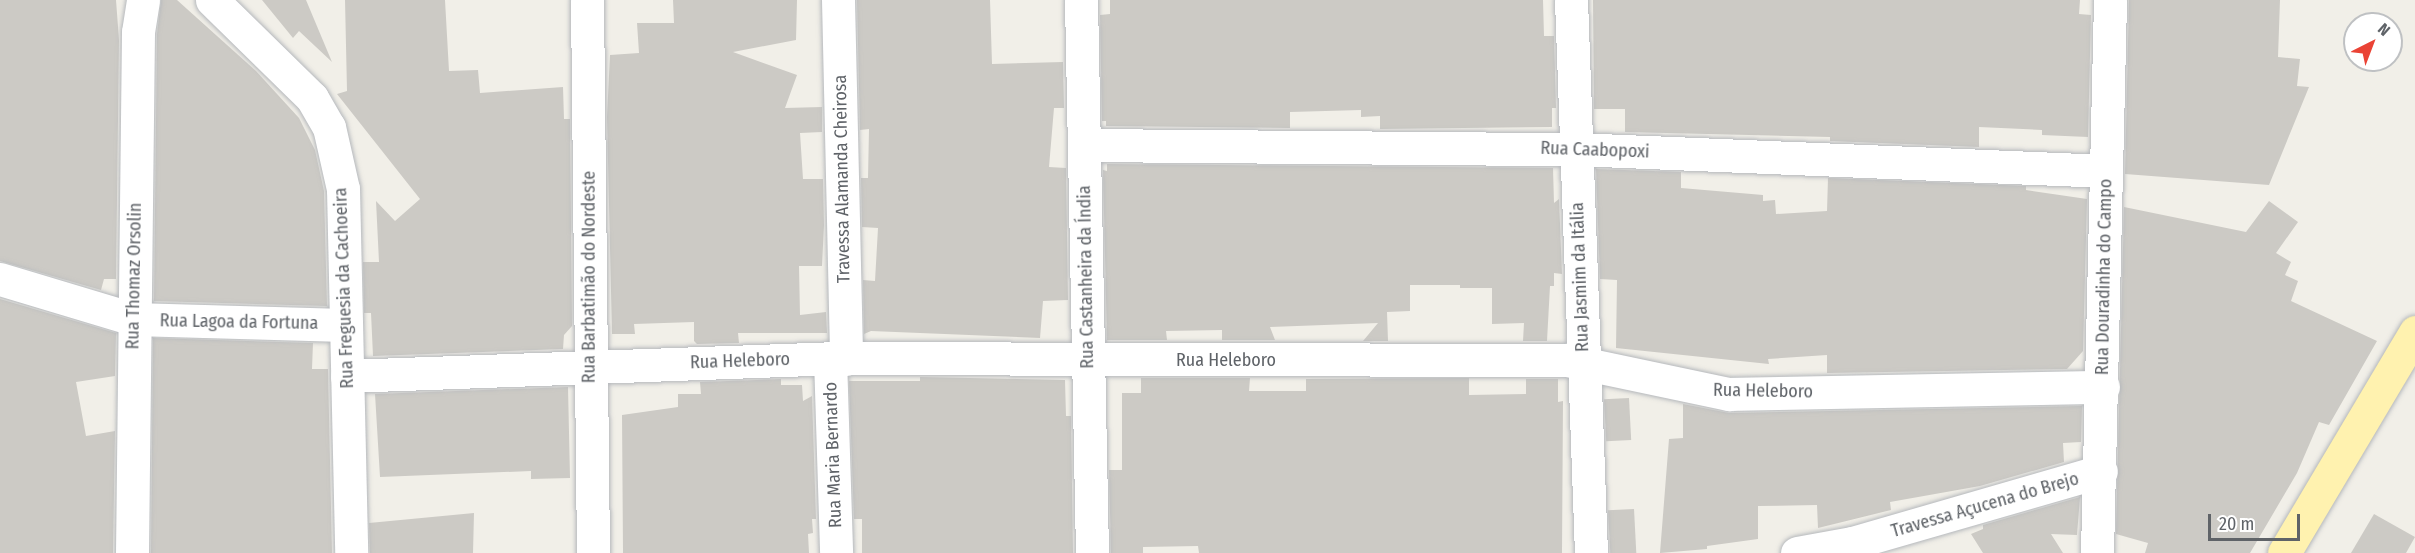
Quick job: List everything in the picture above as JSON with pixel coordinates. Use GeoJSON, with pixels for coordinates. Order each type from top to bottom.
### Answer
{"type":"FeatureCollection","features":[{"type":"Feature","properties":{"kind":"main road"},"geometry":{"type":"LineString","coordinates":[[2284,553],[2415,332]]}},
{"type":"Feature","properties":{"kind":"street","name":"Rua Thomaz Orsolin"},"geometry":{"type":"LineString","coordinates":[[132,553],[138,32],[143,0]]}},
{"type":"Feature","properties":{"kind":"street","name":"Rua Freguesia da Cachoeira"},"geometry":{"type":"LineString","coordinates":[[212,0],[312,98],[329,127],[343,189],[351,553]]}},
{"type":"Feature","properties":{"kind":"street","name":"Rua Barbatimão do Nordeste"},"geometry":{"type":"LineString","coordinates":[[587,0],[593,553]]}},
{"type":"Feature","properties":{"kind":"street","name":"Travessa Alamanda Cheirosa"},"geometry":{"type":"LineString","coordinates":[[838,0],[838,358]]}},
{"type":"Feature","properties":{"kind":"street","name":"Rua Castanheira da Índia"},"geometry":{"type":"LineString","coordinates":[[1081,0],[1092,553]]}},
{"type":"Feature","properties":{"kind":"street","name":"Rua Jasmim da Itália"},"geometry":{"type":"LineString","coordinates":[[1571,0],[1591,553]]}},
{"type":"Feature","properties":{"kind":"street","name":"Rua Douradinha do Campo"},"geometry":{"type":"LineString","coordinates":[[2097,553],[2102,471],[2110,0]]}},
{"type":"Feature","properties":{"kind":"street","name":"Rua Caabopoxi"},"geometry":{"type":"LineString","coordinates":[[1084,145],[1575,149],[2106,171]]}},
{"type":"Feature","properties":{"kind":"street","name":"Rua Lagoa da Fortuna"},"geometry":{"type":"LineString","coordinates":[[0,279],[133,320],[345,325]]}},
{"type":"Feature","properties":{"kind":"street","name":"Rua Heleboro"},"geometry":{"type":"LineString","coordinates":[[347,376],[838,358],[1088,361],[1567,360],[1729,394],[2103,387]]}},
{"type":"Feature","properties":{"kind":"street","name":"Rua Maria Bernardo"},"geometry":{"type":"LineString","coordinates":[[836,553],[838,358]]}},
{"type":"Feature","properties":{"kind":"street","name":"Travessa Açucena do Brejo"},"geometry":{"type":"LineString","coordinates":[[1797,553],[1852,543],[2102,471]]}},
{"type":"Feature","properties":{"kind":"building"},"geometry":{"type":"Polygon","coordinates":[[[0,0],[116,0],[119,40],[116,279],[104,279],[101,290],[0,261],[0,0]]]}},
{"type":"Feature","properties":{"kind":"building"},"geometry":{"type":"Polygon","coordinates":[[[161,0],[177,0],[256,71],[299,118],[315,150],[324,191],[327,306],[154,301],[157,34],[161,0]]]}},
{"type":"Feature","properties":{"kind":"building"},"geometry":{"type":"Polygon","coordinates":[[[262,0],[306,0],[332,62],[299,31],[293,38],[262,0]]]}},
{"type":"Feature","properties":{"kind":"building"},"geometry":{"type":"Polygon","coordinates":[[[345,0],[445,0],[449,71],[478,70],[480,93],[563,87],[564,119],[570,119],[572,326],[564,335],[563,349],[373,356],[371,313],[364,313],[363,262],[379,262],[376,201],[395,221],[420,199],[337,94],[347,91],[345,0]]]}},
{"type":"Feature","properties":{"kind":"building"},"geometry":{"type":"Polygon","coordinates":[[[673,0],[797,0],[796,40],[733,52],[797,75],[785,108],[822,107],[822,132],[800,133],[803,179],[823,179],[824,225],[822,266],[799,266],[800,315],[826,312],[827,333],[738,333],[739,343],[697,344],[694,341],[694,322],[634,324],[635,334],[612,334],[607,117],[610,55],[639,53],[637,23],[674,23],[673,0]]]}},
{"type":"Feature","properties":{"kind":"building"},"geometry":{"type":"Polygon","coordinates":[[[857,0],[990,0],[992,64],[1063,62],[1064,108],[1054,108],[1049,167],[1066,168],[1068,300],[1043,301],[1040,338],[871,331],[864,334],[863,280],[875,281],[878,228],[862,227],[861,178],[868,178],[869,129],[860,130],[857,0]]]}},
{"type":"Feature","properties":{"kind":"building"},"geometry":{"type":"Polygon","coordinates":[[[1110,0],[1543,0],[1544,36],[1554,36],[1556,108],[1552,108],[1552,127],[1380,129],[1380,116],[1361,117],[1361,110],[1290,112],[1290,128],[1106,126],[1106,121],[1102,121],[1100,15],[1110,14],[1110,0]]]}},
{"type":"Feature","properties":{"kind":"building"},"geometry":{"type":"Polygon","coordinates":[[[1593,0],[2080,0],[2079,14],[2091,15],[2088,137],[2042,135],[2042,130],[1979,127],[1979,147],[1830,141],[1830,137],[1625,132],[1625,109],[1594,109],[1593,0]]]}},
{"type":"Feature","properties":{"kind":"building"},"geometry":{"type":"Polygon","coordinates":[[[2129,0],[2280,0],[2278,57],[2300,59],[2297,86],[2309,87],[2269,185],[2125,174],[2129,0]]]}},
{"type":"Feature","properties":{"kind":"building"},"geometry":{"type":"Polygon","coordinates":[[[1107,164],[1553,168],[1554,203],[1559,199],[1562,274],[1554,273],[1554,286],[1550,286],[1547,341],[1523,341],[1524,323],[1492,324],[1492,288],[1460,288],[1460,285],[1410,285],[1410,311],[1387,312],[1388,341],[1363,341],[1378,323],[1270,327],[1275,340],[1222,340],[1222,330],[1166,331],[1167,340],[1107,340],[1103,170],[1107,171],[1107,164]]]}},
{"type":"Feature","properties":{"kind":"building"},"geometry":{"type":"Polygon","coordinates":[[[1596,169],[1681,172],[1681,188],[1763,195],[1763,201],[1775,200],[1776,214],[1827,211],[1828,178],[2026,186],[2026,190],[2087,199],[2083,351],[2067,369],[1827,373],[1827,355],[1768,359],[1769,364],[1616,348],[1617,280],[1600,279],[1596,169]]]}},
{"type":"Feature","properties":{"kind":"building"},"geometry":{"type":"Polygon","coordinates":[[[2269,201],[2298,222],[2276,253],[2291,262],[2285,275],[2298,281],[2291,301],[2377,341],[2329,425],[2319,422],[2297,473],[2250,553],[2145,553],[2148,543],[2116,534],[2124,207],[2246,232],[2269,201]]]}},
{"type":"Feature","properties":{"kind":"building"},"geometry":{"type":"Polygon","coordinates":[[[0,299],[116,333],[115,376],[76,382],[86,436],[115,431],[113,553],[0,553],[0,299]]]}},
{"type":"Feature","properties":{"kind":"building"},"geometry":{"type":"Polygon","coordinates":[[[153,338],[313,343],[312,369],[328,369],[332,553],[151,553],[153,338]]]}},
{"type":"Feature","properties":{"kind":"building"},"geometry":{"type":"Polygon","coordinates":[[[920,377],[1065,380],[1066,416],[1071,416],[1073,553],[862,553],[862,519],[854,519],[849,381],[920,381],[920,377]]]}},
{"type":"Feature","properties":{"kind":"building"},"geometry":{"type":"Polygon","coordinates":[[[1141,378],[1250,378],[1249,391],[1306,391],[1306,379],[1469,378],[1469,395],[1526,394],[1526,379],[1558,379],[1558,402],[1563,401],[1562,553],[1199,553],[1198,546],[1143,547],[1143,553],[1111,553],[1109,470],[1122,470],[1122,393],[1141,393],[1141,378]]]}},
{"type":"Feature","properties":{"kind":"building"},"geometry":{"type":"Polygon","coordinates":[[[781,379],[781,385],[802,385],[803,401],[812,396],[816,519],[812,519],[813,533],[808,534],[809,553],[623,553],[622,415],[678,407],[678,394],[701,394],[700,382],[781,379]]]}},
{"type":"Feature","properties":{"kind":"building"},"geometry":{"type":"Polygon","coordinates":[[[568,387],[570,478],[531,479],[531,471],[380,477],[375,394],[568,387]]]}},
{"type":"Feature","properties":{"kind":"building"},"geometry":{"type":"Polygon","coordinates":[[[1629,398],[1631,440],[1606,441],[1604,399],[1629,398]]]}},
{"type":"Feature","properties":{"kind":"building"},"geometry":{"type":"Polygon","coordinates":[[[1683,404],[1729,413],[2082,406],[2081,442],[2063,443],[2064,462],[1980,486],[1890,502],[1891,510],[1818,528],[1817,505],[1758,506],[1758,539],[1707,546],[1707,549],[1660,553],[1669,439],[1683,438],[1683,404]]]}},
{"type":"Feature","properties":{"kind":"building"},"geometry":{"type":"Polygon","coordinates":[[[2080,497],[2077,535],[2051,534],[2063,553],[1983,553],[1971,534],[1983,529],[1983,525],[2080,497]]]}},
{"type":"Feature","properties":{"kind":"building"},"geometry":{"type":"Polygon","coordinates":[[[1634,509],[1636,553],[1610,553],[1608,510],[1634,509]]]}},
{"type":"Feature","properties":{"kind":"building"},"geometry":{"type":"Polygon","coordinates":[[[474,513],[473,553],[370,553],[369,523],[474,513]]]}},
{"type":"Feature","properties":{"kind":"building"},"geometry":{"type":"Polygon","coordinates":[[[2374,514],[2415,537],[2406,553],[2351,553],[2374,514]]]}}]}
